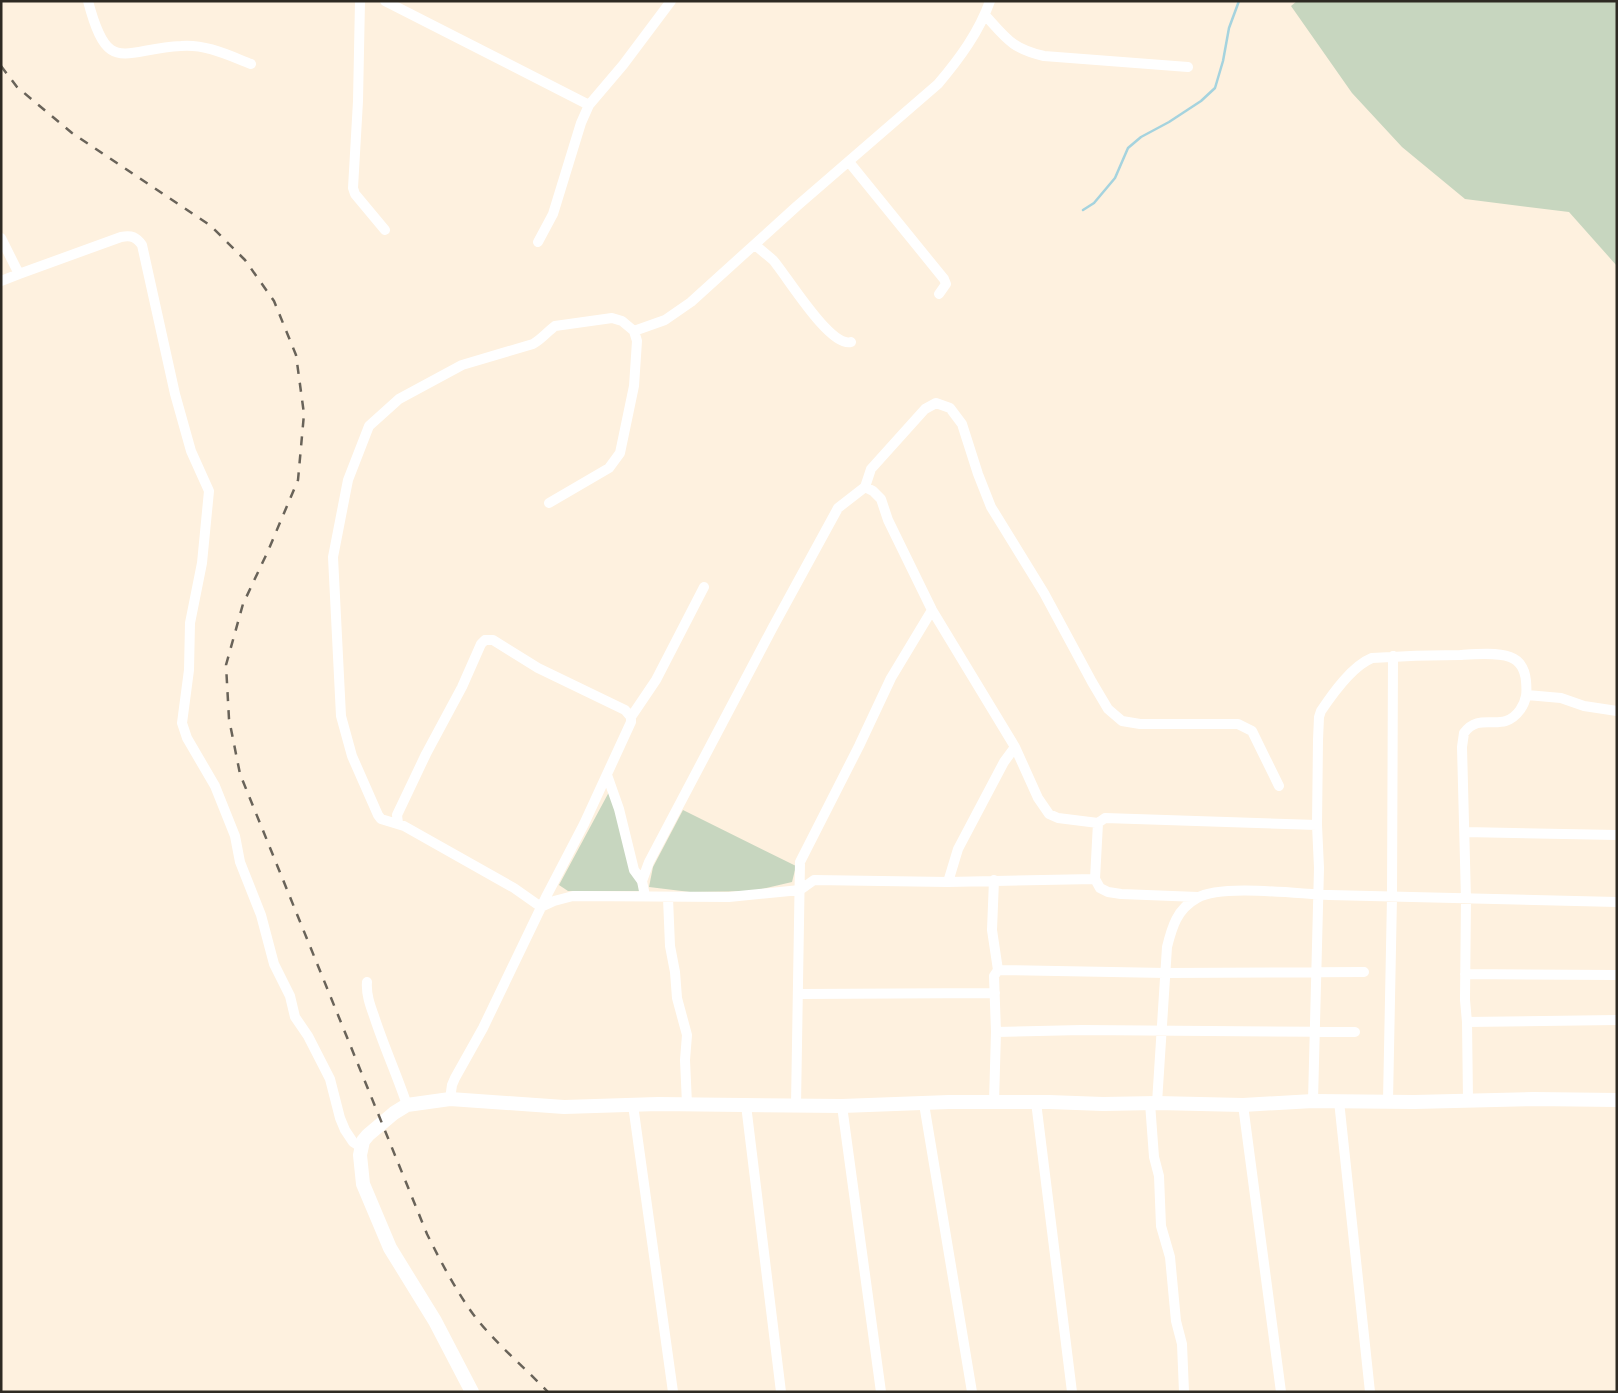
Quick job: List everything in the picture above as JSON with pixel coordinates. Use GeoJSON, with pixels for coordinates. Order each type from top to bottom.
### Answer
{"type":"FeatureCollection","features":[{"type":"Feature","properties":{"kind":"street"},"geometry":{"type":"LineString","coordinates":[[88,1],[102,41],[106,47],[120,54],[132,54],[180,46],[195,46],[217,50],[251,64]]}},
{"type":"Feature","properties":{"kind":"street"},"geometry":{"type":"LineString","coordinates":[[360,1],[358,101],[353,188],[355,194],[385,230]]}},
{"type":"Feature","properties":{"kind":"street"},"geometry":{"type":"LineString","coordinates":[[385,1],[589,105]]}},
{"type":"Feature","properties":{"kind":"street"},"geometry":{"type":"LineString","coordinates":[[538,242],[553,214],[562,189],[580,123],[589,105],[623,65],[671,1]]}},
{"type":"Feature","properties":{"kind":"street"},"geometry":{"type":"LineString","coordinates":[[634,331],[665,320],[682,308],[938,84],[966,49],[985,15],[990,1]]}},
{"type":"Feature","properties":{"kind":"street"},"geometry":{"type":"LineString","coordinates":[[985,15],[1011,43],[1021,50],[1032,54],[1188,67]]}},
{"type":"Feature","properties":{"kind":"street"},"geometry":{"type":"LineString","coordinates":[[849,162],[944,279],[946,284],[939,294]]}},
{"type":"Feature","properties":{"kind":"street"},"geometry":{"type":"LineString","coordinates":[[1,280],[122,237],[130,236],[137,238],[142,245],[175,394],[190,451],[209,491],[202,563],[190,623],[190,670],[182,723],[187,738],[215,786],[235,836],[240,862],[261,915],[274,964],[290,996],[295,1017],[308,1036],[330,1079],[345,1130],[352,1142],[361,1147]]}},
{"type":"Feature","properties":{"kind":"street"},"geometry":{"type":"LineString","coordinates":[[1,238],[20,274]]}},
{"type":"Feature","properties":{"kind":"street"},"geometry":{"type":"LineString","coordinates":[[755,245],[773,261],[830,334],[839,341],[852,342]]}},
{"type":"Feature","properties":{"kind":"street"},"geometry":{"type":"LineString","coordinates":[[542,908],[514,888],[398,824],[380,819],[352,756],[341,716],[333,557],[348,480],[369,426],[399,399],[462,365],[533,344],[555,326],[612,318],[622,321],[634,331],[637,341],[634,386],[620,453],[609,468],[549,503]]}},
{"type":"Feature","properties":{"kind":"street"},"geometry":{"type":"LineString","coordinates":[[642,881],[649,862],[763,644],[838,508],[866,486],[872,469],[925,409],[936,403],[950,408],[962,424],[991,507],[1044,593],[1108,709],[1122,721],[1140,724],[1238,724],[1252,731],[1279,786]]}},
{"type":"Feature","properties":{"kind":"street"},"geometry":{"type":"LineString","coordinates":[[866,486],[881,499],[888,520],[932,610],[1015,747],[1038,798],[1049,814],[1058,818],[1098,823],[1105,818],[1317,825]]}},
{"type":"Feature","properties":{"kind":"street"},"geometry":{"type":"LineString","coordinates":[[450,1099],[455,1078],[483,1028],[584,824],[631,722],[631,717],[656,680],[704,587]]}},
{"type":"Feature","properties":{"kind":"street"},"geometry":{"type":"LineString","coordinates":[[796,1105],[800,862],[860,746],[891,678],[932,610]]}},
{"type":"Feature","properties":{"kind":"street"},"geometry":{"type":"LineString","coordinates":[[398,824],[397,815],[426,754],[458,695],[481,644],[485,640],[493,640],[545,672],[625,710],[631,717]]}},
{"type":"Feature","properties":{"kind":"street"},"geometry":{"type":"LineString","coordinates":[[1313,1101],[1319,895],[1317,825],[1318,740],[1321,711],[1357,667],[1372,658],[1484,654],[1509,657],[1518,662],[1525,674],[1527,695],[1524,703],[1513,718],[1500,723],[1474,723],[1464,733],[1462,748],[1465,832],[1465,1000],[1468,1100]]}},
{"type":"Feature","properties":{"kind":"street"},"geometry":{"type":"LineString","coordinates":[[1388,1102],[1392,897],[1392,656]]}},
{"type":"Feature","properties":{"kind":"street"},"geometry":{"type":"LineString","coordinates":[[1527,695],[1561,698],[1584,706],[1617,711]]}},
{"type":"Feature","properties":{"kind":"street"},"geometry":{"type":"LineString","coordinates":[[948,882],[958,849],[1004,762],[1015,747]]}},
{"type":"Feature","properties":{"kind":"street"},"geometry":{"type":"LineString","coordinates":[[607,775],[619,809],[634,870],[642,881],[645,896]]}},
{"type":"Feature","properties":{"kind":"street"},"geometry":{"type":"LineString","coordinates":[[1098,823],[1095,879],[1100,888],[1108,892],[1121,894],[1198,897],[1226,892],[1270,892],[1319,895],[1617,902]]}},
{"type":"Feature","properties":{"kind":"street"},"geometry":{"type":"LineString","coordinates":[[1465,832],[1617,835]]}},
{"type":"Feature","properties":{"kind":"street"},"geometry":{"type":"LineString","coordinates":[[542,908],[554,901],[573,896],[728,897],[800,890],[814,880],[948,882],[1095,879]]}},
{"type":"Feature","properties":{"kind":"street"},"geometry":{"type":"LineString","coordinates":[[994,880],[992,930],[998,970],[994,976],[996,1032],[994,1102]]}},
{"type":"Feature","properties":{"kind":"street"},"geometry":{"type":"LineString","coordinates":[[1184,1392],[1182,1344],[1176,1321],[1170,1257],[1161,1226],[1159,1176],[1154,1157],[1154,1103],[1168,948],[1175,920],[1187,905],[1198,897]]}},
{"type":"Feature","properties":{"kind":"street"},"geometry":{"type":"LineString","coordinates":[[668,898],[670,946],[677,998],[688,1035],[685,1060],[687,1104]]}},
{"type":"Feature","properties":{"kind":"street"},"geometry":{"type":"LineString","coordinates":[[998,970],[1166,973],[1364,972]]}},
{"type":"Feature","properties":{"kind":"street"},"geometry":{"type":"LineString","coordinates":[[1465,974],[1617,975]]}},
{"type":"Feature","properties":{"kind":"street"},"geometry":{"type":"LineString","coordinates":[[367,982],[367,994],[379,1033],[400,1082],[407,1105]]}},
{"type":"Feature","properties":{"kind":"street"},"geometry":{"type":"LineString","coordinates":[[798,994],[995,993]]}},
{"type":"Feature","properties":{"kind":"street"},"geometry":{"type":"LineString","coordinates":[[1467,1022],[1617,1020]]}},
{"type":"Feature","properties":{"kind":"street"},"geometry":{"type":"LineString","coordinates":[[996,1032],[1354,1032]]}},
{"type":"Feature","properties":{"kind":"street"},"geometry":{"type":"LineString","coordinates":[[472,1392],[436,1322],[390,1248],[363,1184],[360,1160],[361,1147],[368,1135],[394,1113],[407,1105],[450,1099],[564,1107],[687,1104],[842,1106],[994,1102],[1243,1105],[1313,1101],[1617,1100]]}},
{"type":"Feature","properties":{"kind":"street"},"geometry":{"type":"LineString","coordinates":[[1339,1101],[1370,1392]]}},
{"type":"Feature","properties":{"kind":"street"},"geometry":{"type":"LineString","coordinates":[[1036,1102],[1072,1392]]}},
{"type":"Feature","properties":{"kind":"street"},"geometry":{"type":"LineString","coordinates":[[924,1104],[972,1392]]}},
{"type":"Feature","properties":{"kind":"street"},"geometry":{"type":"LineString","coordinates":[[634,1105],[673,1392]]}},
{"type":"Feature","properties":{"kind":"street"},"geometry":{"type":"LineString","coordinates":[[746,1105],[781,1392]]}},
{"type":"Feature","properties":{"kind":"street"},"geometry":{"type":"LineString","coordinates":[[1243,1105],[1281,1392]]}},
{"type":"Feature","properties":{"kind":"street"},"geometry":{"type":"LineString","coordinates":[[842,1106],[881,1392]]}},
{"type":"Feature","properties":{"kind":"green space"},"geometry":{"type":"Polygon","coordinates":[[[1297,1],[1617,1],[1617,266],[1569,212],[1465,199],[1402,147],[1352,93],[1291,6],[1297,1]]]}},
{"type":"Feature","properties":{"kind":"green space"},"geometry":{"type":"Polygon","coordinates":[[[609,792],[640,891],[568,891],[559,885],[609,792]]]}},
{"type":"Feature","properties":{"kind":"green space"},"geometry":{"type":"Polygon","coordinates":[[[683,810],[796,866],[792,882],[753,891],[690,892],[649,887],[653,867],[683,810]]]}},
{"type":"Feature","properties":{"kind":"waterway"},"geometry":{"type":"LineString","coordinates":[[1083,210],[1094,203],[1115,178],[1128,148],[1141,137],[1169,122],[1201,101],[1215,88],[1223,61],[1229,28],[1239,1]]}},
{"type":"Feature","properties":{"kind":"railway"},"geometry":{"type":"LineString","coordinates":[[1,66],[17,87],[72,133],[211,226],[245,260],[274,301],[296,355],[304,414],[298,480],[243,604],[226,665],[229,719],[240,774],[427,1234],[448,1275],[473,1314],[499,1344],[548,1392]]}}]}
